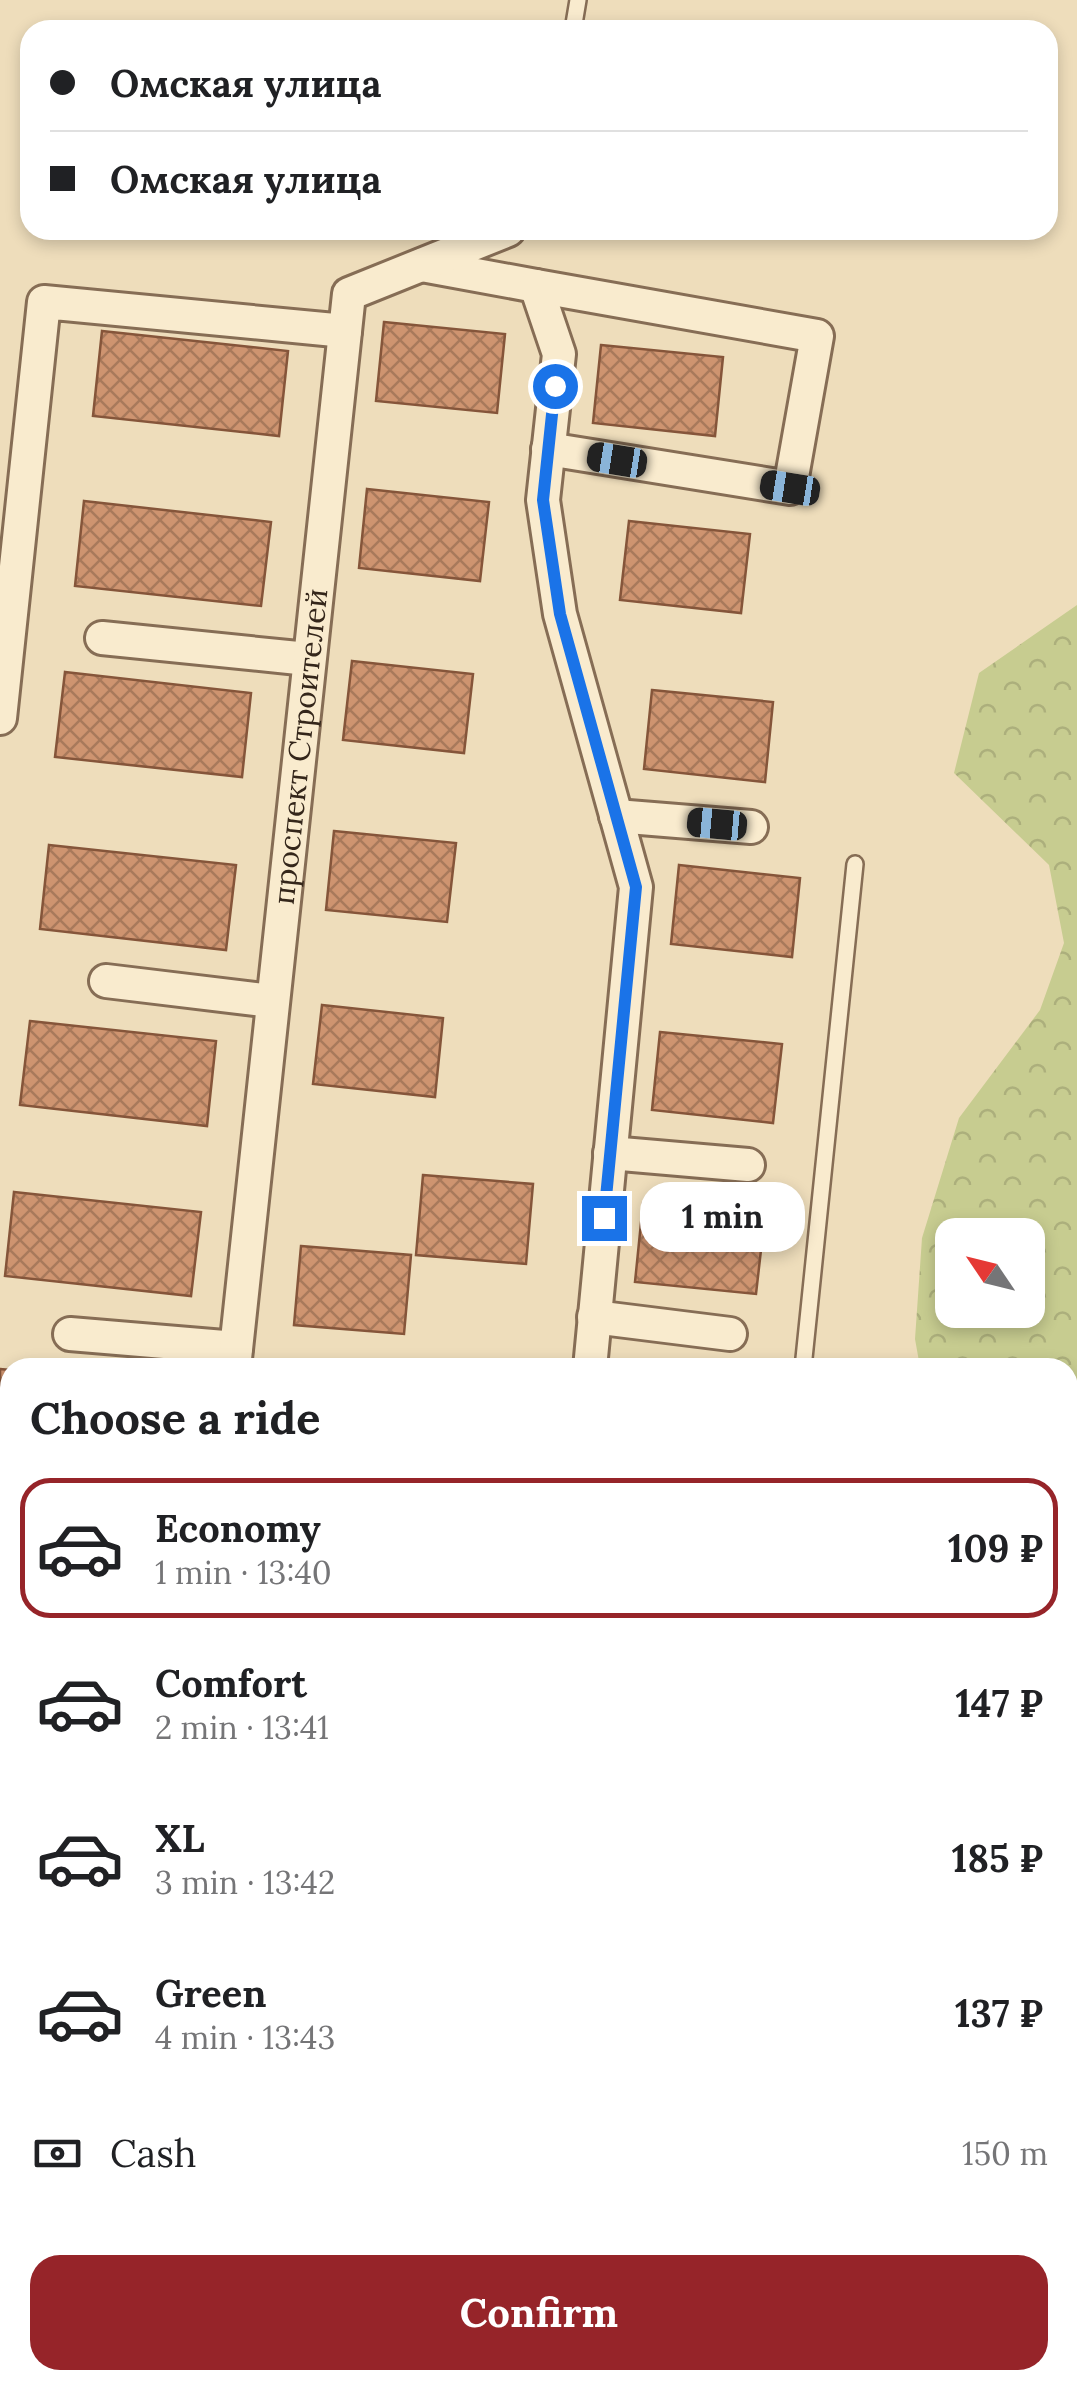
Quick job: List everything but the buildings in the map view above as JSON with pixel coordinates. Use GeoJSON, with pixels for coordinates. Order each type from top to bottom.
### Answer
{"type":"FeatureCollection","features":[{"type":"Feature","properties":{"kind":"street","name":"проспект Строителей"},"geometry":{"type":"LineString","coordinates":[[235,1358],[270,1001],[349,294],[483,240]]}},
{"type":"Feature","properties":{"kind":"street"},"geometry":{"type":"LineString","coordinates":[[421,265],[817,336],[790,488],[548,448]]}},
{"type":"Feature","properties":{"kind":"street"},"geometry":{"type":"LineString","coordinates":[[536,286],[559,354],[543,500],[560,614],[636,887],[591,1358]]}},
{"type":"Feature","properties":{"kind":"street"},"geometry":{"type":"LineString","coordinates":[[0,718],[44,302],[344,331]]}},
{"type":"Feature","properties":{"kind":"street"},"geometry":{"type":"LineString","coordinates":[[102,638],[308,659]]}},
{"type":"Feature","properties":{"kind":"street"},"geometry":{"type":"LineString","coordinates":[[616,816],[751,827]]}},
{"type":"Feature","properties":{"kind":"street"},"geometry":{"type":"LineString","coordinates":[[106,982],[270,1001]]}},
{"type":"Feature","properties":{"kind":"street"},"geometry":{"type":"LineString","coordinates":[[610,1153],[748,1165]]}},
{"type":"Feature","properties":{"kind":"street"},"geometry":{"type":"LineString","coordinates":[[594,1317],[730,1334]]}},
{"type":"Feature","properties":{"kind":"street"},"geometry":{"type":"LineString","coordinates":[[70,1334],[235,1358]]}},
{"type":"Feature","properties":{"kind":"lane"},"geometry":{"type":"LineString","coordinates":[[804,1358],[855,864]]}},
{"type":"Feature","properties":{"kind":"green space"},"geometry":{"type":"Polygon","coordinates":[[[1077,605],[1077,1358],[918,1358],[915,1339],[922,1238],[959,1118],[1040,1010],[1064,943],[1049,865],[954,773],[979,673],[1077,605]]]}},
{"type":"Feature","properties":{"kind":"route"},"geometry":{"type":"LineString","coordinates":[[555,386],[543,500],[560,614],[636,887],[604,1218]]}}]}
